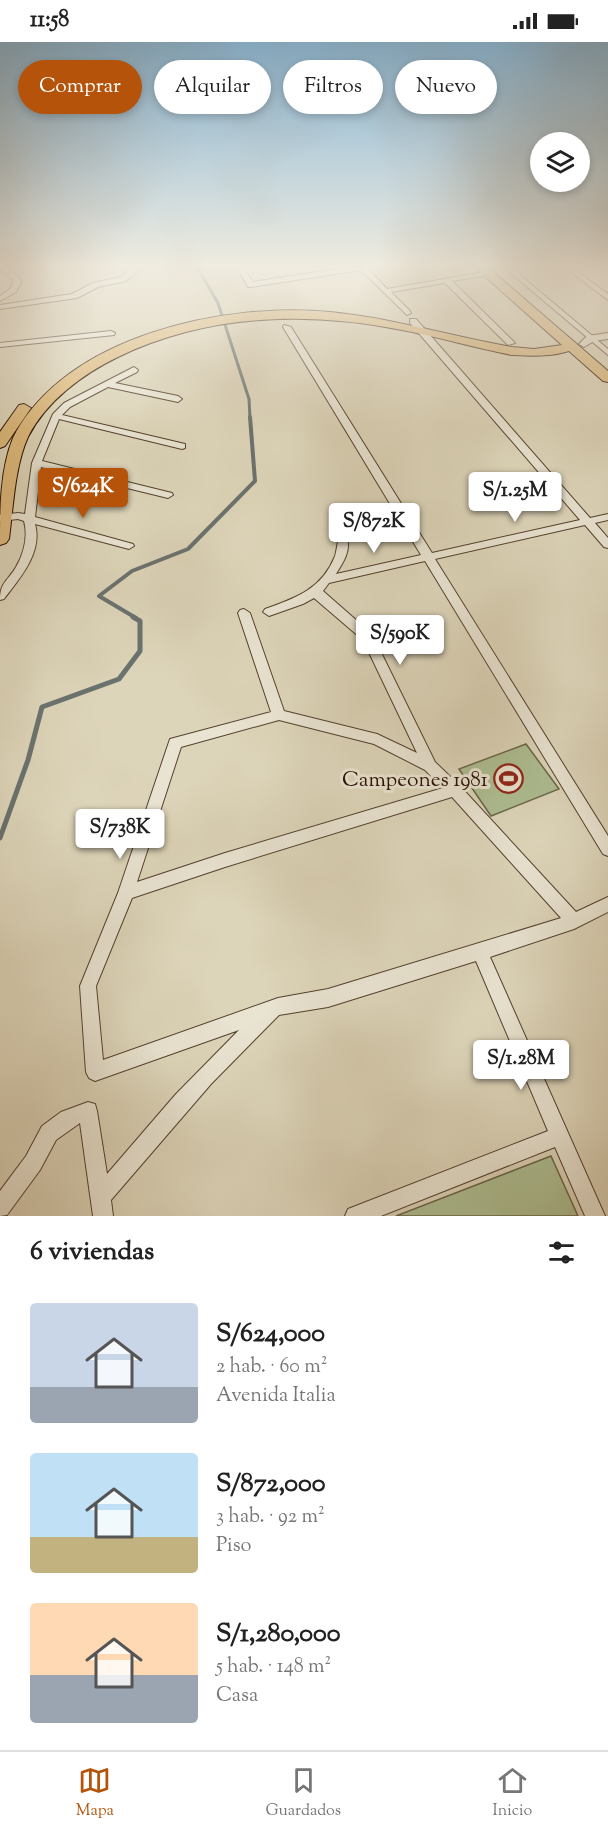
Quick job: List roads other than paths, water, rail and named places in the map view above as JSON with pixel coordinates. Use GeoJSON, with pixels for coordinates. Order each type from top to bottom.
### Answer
{"type":"FeatureCollection","features":[{"type":"Feature","properties":{"kind":"main road"},"geometry":{"type":"LineString","coordinates":[[0,443],[16,418],[59,383],[124,348],[158,334],[197,323],[227,319]]}},
{"type":"Feature","properties":{"kind":"main road"},"geometry":{"type":"LineString","coordinates":[[361,319],[414,321],[477,338],[511,343],[586,343]]}},
{"type":"Feature","properties":{"kind":"main road"},"geometry":{"type":"LineString","coordinates":[[554,319],[586,343],[608,365]]}},
{"type":"Feature","properties":{"kind":"main road"},"geometry":{"type":"LineString","coordinates":[[414,321],[471,344],[504,350],[564,350],[586,343]]}},
{"type":"Feature","properties":{"kind":"main road"},"geometry":{"type":"LineString","coordinates":[[586,343],[608,378]]}},
{"type":"Feature","properties":{"kind":"main road"},"geometry":{"type":"LineString","coordinates":[[0,539],[2,517],[18,441],[30,420],[59,383]]}},
{"type":"Feature","properties":{"kind":"street"},"geometry":{"type":"LineString","coordinates":[[412,319],[608,545]]}},
{"type":"Feature","properties":{"kind":"street"},"geometry":{"type":"LineString","coordinates":[[486,319],[511,343]]}},
{"type":"Feature","properties":{"kind":"street"},"geometry":{"type":"LineString","coordinates":[[561,319],[586,343],[608,353]]}},
{"type":"Feature","properties":{"kind":"street"},"geometry":{"type":"LineString","coordinates":[[287,327],[608,849]]}},
{"type":"Feature","properties":{"kind":"street"},"geometry":{"type":"LineString","coordinates":[[0,345],[111,333]]}},
{"type":"Feature","properties":{"kind":"street"},"geometry":{"type":"LineString","coordinates":[[586,343],[608,336]]}},
{"type":"Feature","properties":{"kind":"street"},"geometry":{"type":"LineString","coordinates":[[0,596],[21,569],[28,554],[32,531],[29,520],[37,463],[56,416],[67,405],[134,370]]}},
{"type":"Feature","properties":{"kind":"street"},"geometry":{"type":"LineString","coordinates":[[107,384],[178,399]]}},
{"type":"Feature","properties":{"kind":"street"},"geometry":{"type":"LineString","coordinates":[[56,416],[182,446]]}},
{"type":"Feature","properties":{"kind":"street"},"geometry":{"type":"LineString","coordinates":[[37,463],[168,495]]}},
{"type":"Feature","properties":{"kind":"street"},"geometry":{"type":"LineString","coordinates":[[2,517],[18,516],[129,546]]}},
{"type":"Feature","properties":{"kind":"street"},"geometry":{"type":"LineString","coordinates":[[326,580],[608,517]]}},
{"type":"Feature","properties":{"kind":"street"},"geometry":{"type":"LineString","coordinates":[[269,612],[299,601],[317,591],[332,568],[338,563],[344,549],[343,540]]}},
{"type":"Feature","properties":{"kind":"street"},"geometry":{"type":"LineString","coordinates":[[317,591],[368,637],[430,766]]}},
{"type":"Feature","properties":{"kind":"street"},"geometry":{"type":"LineString","coordinates":[[244,613],[279,715]]}},
{"type":"Feature","properties":{"kind":"street"},"geometry":{"type":"LineString","coordinates":[[574,921],[455,790],[430,766],[377,739],[279,715],[176,743],[126,893],[88,986],[95,1072],[278,1007],[328,998],[480,952],[574,921],[608,904]]}},
{"type":"Feature","properties":{"kind":"street"},"geometry":{"type":"LineString","coordinates":[[126,893],[225,860],[455,790]]}},
{"type":"Feature","properties":{"kind":"street"},"geometry":{"type":"LineString","coordinates":[[480,952],[595,1216]]}},
{"type":"Feature","properties":{"kind":"street"},"geometry":{"type":"LineString","coordinates":[[102,1207],[152,1136],[245,1035],[278,1007]]}},
{"type":"Feature","properties":{"kind":"street"},"geometry":{"type":"LineString","coordinates":[[0,1208],[33,1163],[49,1133],[68,1119],[88,1111],[102,1207]]}},
{"type":"Feature","properties":{"kind":"street"},"geometry":{"type":"LineString","coordinates":[[354,1216],[560,1136]]}},
{"type":"Feature","properties":{"kind":"waterway"},"geometry":{"type":"LineString","coordinates":[[223,319],[249,399],[250,418]]}},
{"type":"Feature","properties":{"kind":"waterway"},"geometry":{"type":"LineString","coordinates":[[136,618],[99,596],[132,571],[188,549],[255,481],[250,417]]}},
{"type":"Feature","properties":{"kind":"waterway"},"geometry":{"type":"LineString","coordinates":[[0,838],[28,760],[42,707],[119,679],[140,651],[140,621],[133,617]]}},
{"type":"Feature","properties":{"kind":"place","name":"Campeones 1981"},"geometry":{"type":"Point","coordinates":[509,779]}}]}
